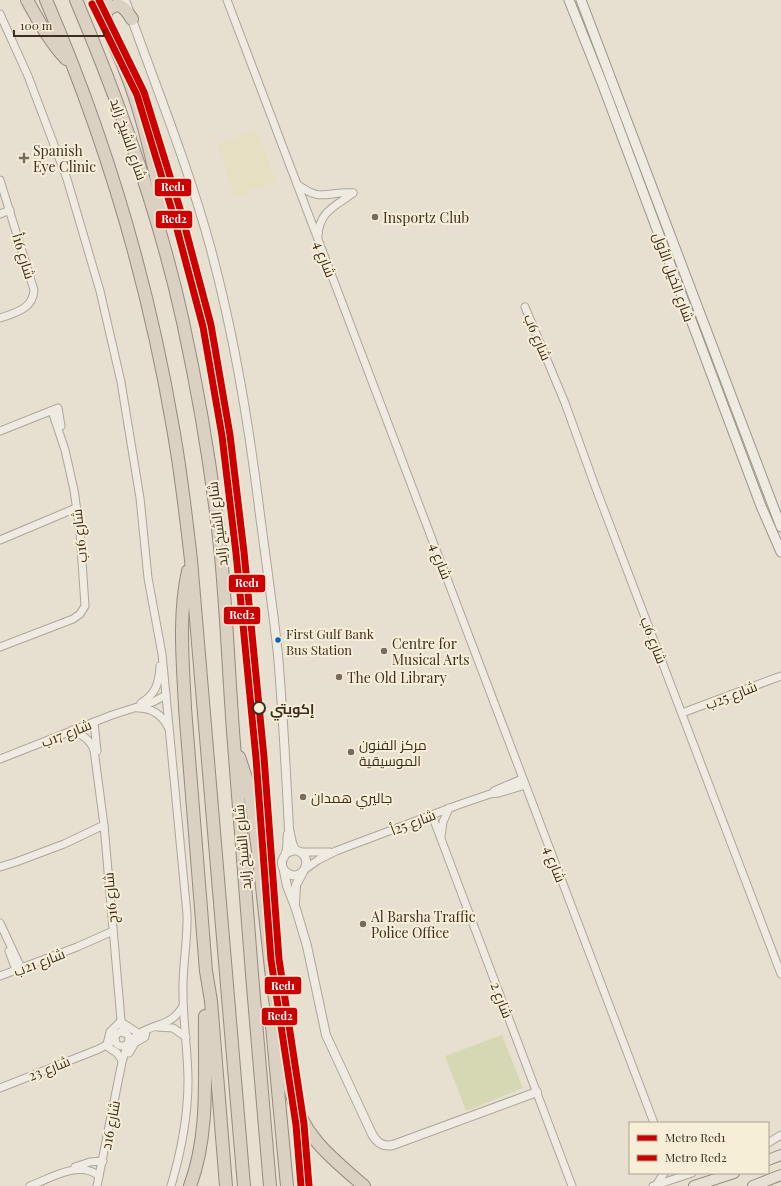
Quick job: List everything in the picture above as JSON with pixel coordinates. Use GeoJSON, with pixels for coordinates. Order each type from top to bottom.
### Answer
{"type":"FeatureCollection","features":[{"type":"Feature","properties":{"kind":"highway"},"geometry":{"type":"LineString","coordinates":[[27,0],[61,53],[72,66]]}},
{"type":"Feature","properties":{"kind":"highway","name":"شارع الشيخ زايد"},"geometry":{"type":"LineString","coordinates":[[46,0],[103,150],[130,235],[149,308],[174,429],[186,510],[191,560],[244,1186]]}},
{"type":"Feature","properties":{"kind":"highway","name":"شارع الشيخ زايد"},"geometry":{"type":"LineString","coordinates":[[76,0],[115,98],[159,226],[184,327],[202,415],[221,559],[234,745],[270,1186]]}},
{"type":"Feature","properties":{"kind":"highway"},"geometry":{"type":"LineString","coordinates":[[106,0],[104,12],[109,30],[131,87],[147,138],[159,194],[159,226]]}},
{"type":"Feature","properties":{"kind":"highway"},"geometry":{"type":"LineString","coordinates":[[104,12],[112,6],[119,5],[124,8],[132,19]]}},
{"type":"Feature","properties":{"kind":"highway"},"geometry":{"type":"LineString","coordinates":[[191,560],[183,605],[183,665],[186,723],[206,971],[211,1001],[226,1186]]}},
{"type":"Feature","properties":{"kind":"highway"},"geometry":{"type":"LineString","coordinates":[[234,745],[244,769],[251,800],[273,987],[290,1089],[298,1114],[311,1136],[364,1186]]}},
{"type":"Feature","properties":{"kind":"highway"},"geometry":{"type":"LineString","coordinates":[[190,1186],[197,1163],[203,1130],[206,971]]}},
{"type":"Feature","properties":{"kind":"highway"},"geometry":{"type":"LineString","coordinates":[[273,987],[271,1009],[287,1186]]}},
{"type":"Feature","properties":{"kind":"main road","name":"شارع الخيل الأول"},"geometry":{"type":"LineString","coordinates":[[568,0],[602,83],[761,506],[781,552]]}},
{"type":"Feature","properties":{"kind":"main road","name":"شارع الخيل الأول"},"geometry":{"type":"LineString","coordinates":[[581,0],[781,527]]}},
{"type":"Feature","properties":{"kind":"main road"},"geometry":{"type":"LineString","coordinates":[[769,1160],[781,1155]]}},
{"type":"Feature","properties":{"kind":"main road"},"geometry":{"type":"LineString","coordinates":[[694,1186],[731,1174]]}},
{"type":"Feature","properties":{"kind":"main road"},"geometry":{"type":"LineString","coordinates":[[753,1186],[781,1175]]}},
{"type":"Feature","properties":{"kind":"street"},"geometry":{"type":"LineString","coordinates":[[125,0],[171,122],[200,212],[219,280],[239,372],[250,435],[278,654],[289,830],[292,843],[298,851],[305,856],[307,862],[295,890],[296,909]]}},
{"type":"Feature","properties":{"kind":"street","name":"شارع 4"},"geometry":{"type":"LineString","coordinates":[[227,0],[654,1122]]}},
{"type":"Feature","properties":{"kind":"street"},"geometry":{"type":"LineString","coordinates":[[0,14],[27,74],[65,173],[100,291],[121,382],[140,498],[148,578],[161,645],[187,914],[187,936],[183,977],[183,1005],[188,1080],[185,1124],[181,1148],[171,1186]]}},
{"type":"Feature","properties":{"kind":"street","name":"شارع 16أ"},"geometry":{"type":"LineString","coordinates":[[0,180],[33,286],[34,294],[29,305],[23,310],[0,318]]}},
{"type":"Feature","properties":{"kind":"street"},"geometry":{"type":"LineString","coordinates":[[296,183],[308,192],[315,195],[323,196],[340,193],[353,193],[325,214],[320,224],[318,238]]}},
{"type":"Feature","properties":{"kind":"street"},"geometry":{"type":"LineString","coordinates":[[0,208],[9,208]]}},
{"type":"Feature","properties":{"kind":"street"},"geometry":{"type":"LineString","coordinates":[[0,214],[9,208]]}},
{"type":"Feature","properties":{"kind":"street","name":"شارع 6ب"},"geometry":{"type":"LineString","coordinates":[[525,307],[565,403],[781,974]]}},
{"type":"Feature","properties":{"kind":"street","name":"شارع 16ب"},"geometry":{"type":"LineString","coordinates":[[0,431],[55,410],[74,490],[80,532],[85,602],[82,612],[73,618],[0,647]]}},
{"type":"Feature","properties":{"kind":"street"},"geometry":{"type":"LineString","coordinates":[[0,540],[51,520],[77,512]]}},
{"type":"Feature","properties":{"kind":"street","name":"شارع 17ب"},"geometry":{"type":"LineString","coordinates":[[132,708],[149,697],[157,686],[159,678],[161,645]]}},
{"type":"Feature","properties":{"kind":"street","name":"شارع 25ب"},"geometry":{"type":"LineString","coordinates":[[682,713],[781,676]]}},
{"type":"Feature","properties":{"kind":"street","name":"شارع 17ب"},"geometry":{"type":"LineString","coordinates":[[0,759],[72,730],[152,702],[166,695]]}},
{"type":"Feature","properties":{"kind":"street","name":"شارع 17ب"},"geometry":{"type":"LineString","coordinates":[[132,708],[148,709],[156,713],[163,719],[170,732]]}},
{"type":"Feature","properties":{"kind":"street","name":"شارع 16ج"},"geometry":{"type":"LineString","coordinates":[[94,722],[99,764],[98,777]]}},
{"type":"Feature","properties":{"kind":"street","name":"شارع 16ج"},"geometry":{"type":"LineString","coordinates":[[72,730],[86,737],[92,745],[98,777],[105,828],[123,1039]]}},
{"type":"Feature","properties":{"kind":"street","name":"شارع 25أ"},"geometry":{"type":"LineString","coordinates":[[336,851],[448,808],[490,794],[498,789],[524,782]]}},
{"type":"Feature","properties":{"kind":"street"},"geometry":{"type":"LineString","coordinates":[[442,842],[442,827],[448,808]]}},
{"type":"Feature","properties":{"kind":"street","name":"شارع 2"},"geometry":{"type":"LineString","coordinates":[[432,815],[572,1186]]}},
{"type":"Feature","properties":{"kind":"street"},"geometry":{"type":"LineString","coordinates":[[0,867],[105,828]]}},
{"type":"Feature","properties":{"kind":"street"},"geometry":{"type":"LineString","coordinates":[[289,830],[286,853],[282,862],[286,886],[296,909],[307,946],[326,1035],[372,1134],[378,1142],[386,1146],[393,1145],[537,1092]]}},
{"type":"Feature","properties":{"kind":"street"},"geometry":{"type":"LineString","coordinates":[[286,853],[298,851],[316,853],[336,851]]}},
{"type":"Feature","properties":{"kind":"street"},"geometry":{"type":"LineString","coordinates":[[284,871],[291,875],[299,874],[318,860],[336,851]]}},
{"type":"Feature","properties":{"kind":"street"},"geometry":{"type":"LineString","coordinates":[[0,871],[16,862]]}},
{"type":"Feature","properties":{"kind":"street"},"geometry":{"type":"LineString","coordinates":[[0,923],[18,969]]}},
{"type":"Feature","properties":{"kind":"street"},"geometry":{"type":"LineString","coordinates":[[0,926],[18,969]]}},
{"type":"Feature","properties":{"kind":"street","name":"شارع 21ب"},"geometry":{"type":"LineString","coordinates":[[0,976],[87,945],[113,934]]}},
{"type":"Feature","properties":{"kind":"street","name":"شارع 23"},"geometry":{"type":"LineString","coordinates":[[0,1088],[157,1027],[176,1017],[183,1005]]}},
{"type":"Feature","properties":{"kind":"street"},"geometry":{"type":"LineString","coordinates":[[122,1062],[117,1053],[108,1045],[110,1032],[121,1021],[142,1032]]}},
{"type":"Feature","properties":{"kind":"street"},"geometry":{"type":"LineString","coordinates":[[157,1027],[172,1028],[186,1038]]}},
{"type":"Feature","properties":{"kind":"street","name":"شارع 16د"},"geometry":{"type":"LineString","coordinates":[[122,1062],[128,1060],[132,1046],[136,1041],[144,1037],[142,1032]]}},
{"type":"Feature","properties":{"kind":"street","name":"شارع 16د"},"geometry":{"type":"LineString","coordinates":[[98,1186],[122,1062],[123,1039]]}},
{"type":"Feature","properties":{"kind":"street"},"geometry":{"type":"LineString","coordinates":[[769,1142],[781,1135]]}},
{"type":"Feature","properties":{"kind":"street"},"geometry":{"type":"LineString","coordinates":[[30,1186],[83,1164],[103,1161]]}},
{"type":"Feature","properties":{"kind":"street"},"geometry":{"type":"LineString","coordinates":[[66,1172],[83,1169],[100,1176]]}},
{"type":"Feature","properties":{"kind":"street"},"geometry":{"type":"LineString","coordinates":[[655,1186],[663,1174]]}},
{"type":"Feature","properties":{"kind":"street"},"geometry":{"type":"LineString","coordinates":[[655,1186],[686,1174]]}},
{"type":"Feature","properties":{"kind":"shaded area"},"geometry":{"type":"Polygon","coordinates":[[[256,130],[277,182],[234,197],[217,144],[256,130]]]}},
{"type":"Feature","properties":{"kind":"green space"},"geometry":{"type":"Polygon","coordinates":[[[502,1035],[523,1088],[466,1111],[445,1056],[502,1035]]]}},
{"type":"Feature","properties":{"kind":"metro line","name":"Red1"},"geometry":{"type":"LineString","coordinates":[[99,0],[144,92],[181,212],[211,325],[230,435],[244,552],[264,757],[279,959],[304,1124],[309,1186]]}},
{"type":"Feature","properties":{"kind":"metro line","name":"Red2"},"geometry":{"type":"LineString","coordinates":[[92,4],[137,95],[173,214],[203,327],[222,436],[236,553],[256,758],[271,960],[296,1125],[301,1186]]}},
{"type":"Feature","properties":{"kind":"place","name":"Spanish Eye Clinic"},"geometry":{"type":"Point","coordinates":[24,158]}},
{"type":"Feature","properties":{"kind":"place","name":"Insportz Club"},"geometry":{"type":"Point","coordinates":[375,217]}},
{"type":"Feature","properties":{"kind":"place","name":"First Gulf Bank Bus Station"},"geometry":{"type":"Point","coordinates":[278,640]}},
{"type":"Feature","properties":{"kind":"place","name":"Centre for Musical Arts"},"geometry":{"type":"Point","coordinates":[384,651]}},
{"type":"Feature","properties":{"kind":"place","name":"The Old Library"},"geometry":{"type":"Point","coordinates":[339,677]}},
{"type":"Feature","properties":{"kind":"place","name":"إكويتي"},"geometry":{"type":"Point","coordinates":[259,708]}},
{"type":"Feature","properties":{"kind":"place","name":"مركز الفنون الموسيقية"},"geometry":{"type":"Point","coordinates":[351,752]}},
{"type":"Feature","properties":{"kind":"place","name":"جاليري همدان"},"geometry":{"type":"Point","coordinates":[303,797]}},
{"type":"Feature","properties":{"kind":"place","name":"Al Barsha Traffic Police Office"},"geometry":{"type":"Point","coordinates":[363,924]}}]}
